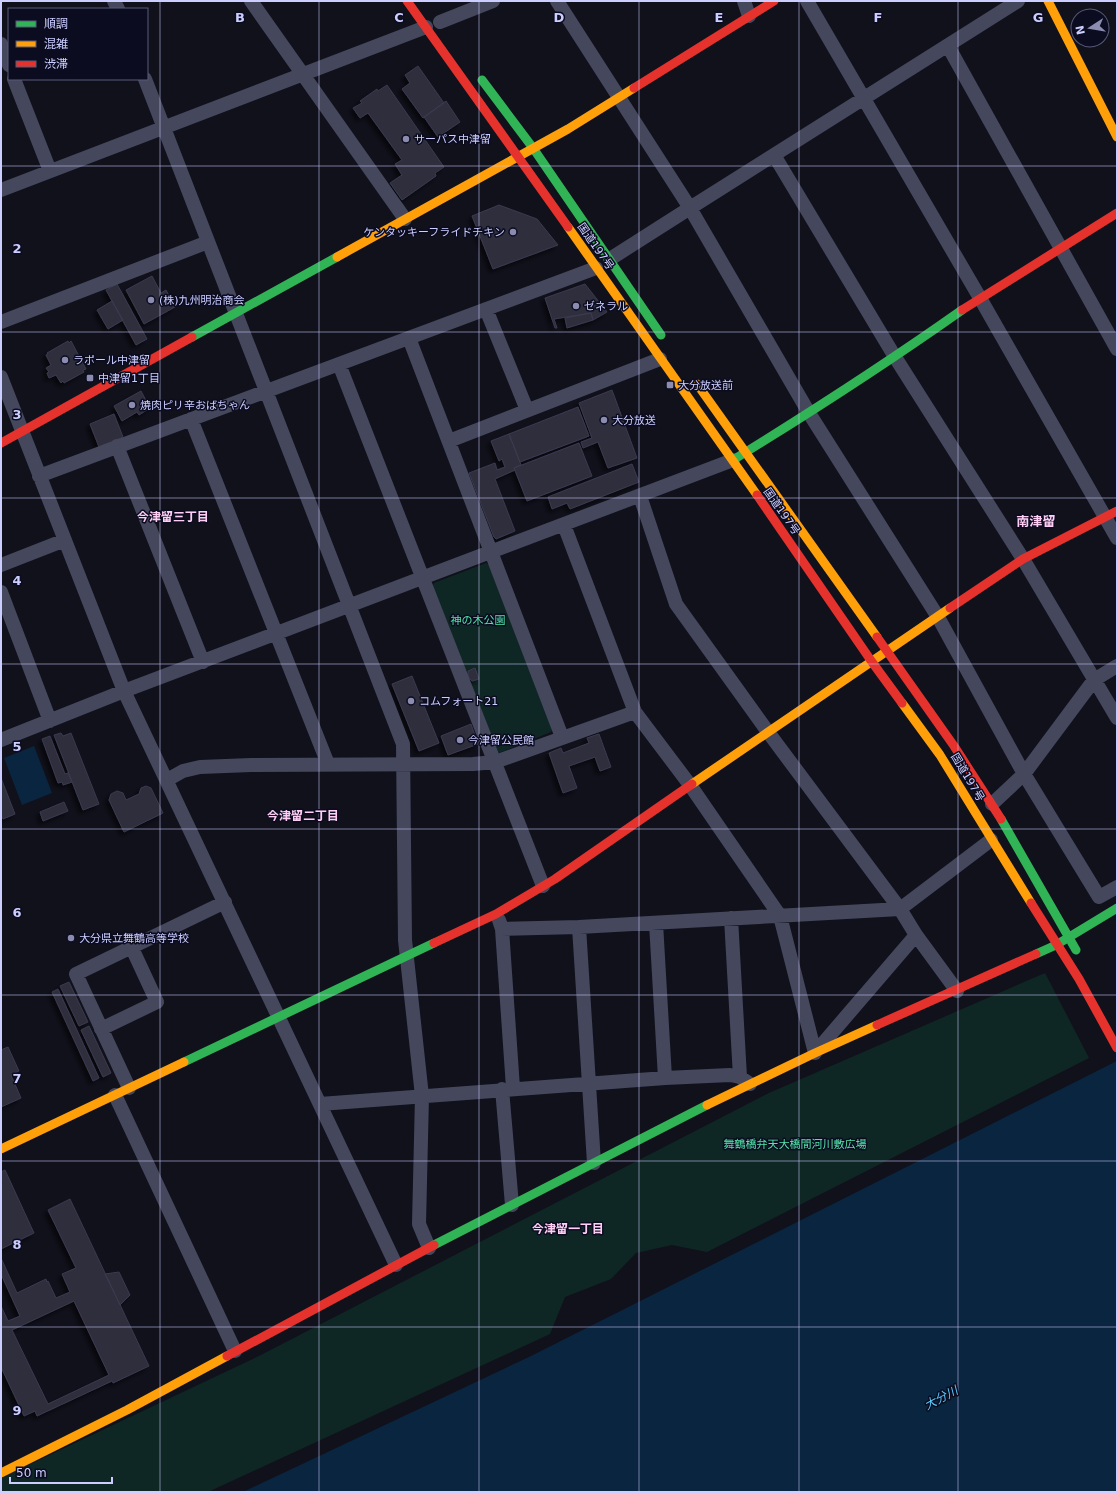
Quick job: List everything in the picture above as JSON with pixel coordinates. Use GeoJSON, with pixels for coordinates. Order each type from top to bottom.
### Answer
{"type":"FeatureCollection","features":[{"type":"Feature","properties":{"kind":"main road","name":"国道197号"},"geometry":{"type":"LineString","coordinates":[[407,1],[733,460],[872,662],[940,755],[1056,946],[1079,979],[1117,1048]]}},
{"type":"Feature","properties":{"kind":"main road"},"geometry":{"type":"LineString","coordinates":[[1,443],[533,148],[774,1]]}},
{"type":"Feature","properties":{"kind":"main road"},"geometry":{"type":"LineString","coordinates":[[1048,1],[1117,137]]}},
{"type":"Feature","properties":{"kind":"main road","name":"国道197号"},"geometry":{"type":"LineString","coordinates":[[476,71],[533,148],[665,339]]}},
{"type":"Feature","properties":{"kind":"main road"},"geometry":{"type":"LineString","coordinates":[[733,460],[747,453],[895,357],[980,298],[1117,213]]}},
{"type":"Feature","properties":{"kind":"main road","name":"国道197号"},"geometry":{"type":"LineString","coordinates":[[692,377],[954,746],[992,804],[1081,959]]}},
{"type":"Feature","properties":{"kind":"main road"},"geometry":{"type":"LineString","coordinates":[[1,1149],[496,914],[543,886],[872,662],[887,650],[1023,559],[1111,514]]}},
{"type":"Feature","properties":{"kind":"main road"},"geometry":{"type":"LineString","coordinates":[[1,1473],[127,1410],[396,1264],[594,1163],[745,1080],[815,1053],[1056,946],[1117,908]]}},
{"type":"Feature","properties":{"kind":"street"},"geometry":{"type":"LineString","coordinates":[[251,1],[405,219]]}},
{"type":"Feature","properties":{"kind":"street"},"geometry":{"type":"LineString","coordinates":[[440,22],[493,1]]}},
{"type":"Feature","properties":{"kind":"street"},"geometry":{"type":"LineString","coordinates":[[744,1],[749,16]]}},
{"type":"Feature","properties":{"kind":"street"},"geometry":{"type":"LineString","coordinates":[[807,1],[980,298],[1111,514],[1117,538]]}},
{"type":"Feature","properties":{"kind":"street"},"geometry":{"type":"LineString","coordinates":[[610,259],[1018,1]]}},
{"type":"Feature","properties":{"kind":"street"},"geometry":{"type":"LineString","coordinates":[[560,2],[618,97],[690,208],[809,413],[938,617],[1024,774],[1099,898],[1117,887]]}},
{"type":"Feature","properties":{"kind":"street"},"geometry":{"type":"LineString","coordinates":[[1,190],[426,27]]}},
{"type":"Feature","properties":{"kind":"street"},"geometry":{"type":"LineString","coordinates":[[1,44],[8,62]]}},
{"type":"Feature","properties":{"kind":"street"},"geometry":{"type":"LineString","coordinates":[[948,46],[1117,349]]}},
{"type":"Feature","properties":{"kind":"street"},"geometry":{"type":"LineString","coordinates":[[14,80],[50,171]]}},
{"type":"Feature","properties":{"kind":"street"},"geometry":{"type":"LineString","coordinates":[[145,80],[403,744],[405,940],[422,1096],[419,1224],[429,1248]]}},
{"type":"Feature","properties":{"kind":"street"},"geometry":{"type":"LineString","coordinates":[[774,155],[895,357],[1023,559],[1117,718]]}},
{"type":"Feature","properties":{"kind":"street"},"geometry":{"type":"LineString","coordinates":[[1,322],[208,242]]}},
{"type":"Feature","properties":{"kind":"street"},"geometry":{"type":"LineString","coordinates":[[39,476],[596,268]]}},
{"type":"Feature","properties":{"kind":"street"},"geometry":{"type":"LineString","coordinates":[[486,309],[527,410]]}},
{"type":"Feature","properties":{"kind":"street"},"geometry":{"type":"LineString","coordinates":[[409,338],[562,737]]}},
{"type":"Feature","properties":{"kind":"street"},"geometry":{"type":"LineString","coordinates":[[449,441],[660,359]]}},
{"type":"Feature","properties":{"kind":"street"},"geometry":{"type":"LineString","coordinates":[[339,364],[543,886]]}},
{"type":"Feature","properties":{"kind":"street"},"geometry":{"type":"LineString","coordinates":[[1,377],[124,691],[396,1264]]}},
{"type":"Feature","properties":{"kind":"street"},"geometry":{"type":"LineString","coordinates":[[191,419],[328,764]]}},
{"type":"Feature","properties":{"kind":"street"},"geometry":{"type":"LineString","coordinates":[[118,446],[203,662]]}},
{"type":"Feature","properties":{"kind":"street"},"geometry":{"type":"LineString","coordinates":[[1,740],[124,691],[733,460]]}},
{"type":"Feature","properties":{"kind":"street"},"geometry":{"type":"LineString","coordinates":[[640,496],[676,604],[768,732],[900,910],[916,935],[957,991]]}},
{"type":"Feature","properties":{"kind":"street"},"geometry":{"type":"LineString","coordinates":[[564,525],[635,712],[690,785],[780,916],[815,1053]]}},
{"type":"Feature","properties":{"kind":"street"},"geometry":{"type":"LineString","coordinates":[[1,565],[65,540]]}},
{"type":"Feature","properties":{"kind":"street"},"geometry":{"type":"LineString","coordinates":[[1,592],[50,721]]}},
{"type":"Feature","properties":{"kind":"street"},"geometry":{"type":"LineString","coordinates":[[992,804],[1024,774],[1094,680],[1117,666]]}},
{"type":"Feature","properties":{"kind":"street"},"geometry":{"type":"LineString","coordinates":[[167,780],[183,771],[200,767],[328,764],[473,764],[495,762],[635,712]]}},
{"type":"Feature","properties":{"kind":"street"},"geometry":{"type":"LineString","coordinates":[[502,929],[578,927],[900,910],[991,840]]}},
{"type":"Feature","properties":{"kind":"street"},"geometry":{"type":"LineString","coordinates":[[129,1088],[76,974],[131,946],[225,902]]}},
{"type":"Feature","properties":{"kind":"street"},"geometry":{"type":"LineString","coordinates":[[496,914],[502,929],[512,1205]]}},
{"type":"Feature","properties":{"kind":"street"},"geometry":{"type":"LineString","coordinates":[[320,1104],[665,1078],[730,1075],[745,1080],[731,918]]}},
{"type":"Feature","properties":{"kind":"street"},"geometry":{"type":"LineString","coordinates":[[656,923],[665,1078]]}},
{"type":"Feature","properties":{"kind":"street"},"geometry":{"type":"LineString","coordinates":[[578,927],[594,1163]]}},
{"type":"Feature","properties":{"kind":"street"},"geometry":{"type":"LineString","coordinates":[[815,1053],[916,935]]}},
{"type":"Feature","properties":{"kind":"street"},"geometry":{"type":"LineString","coordinates":[[101,1028],[157,1002],[131,946]]}},
{"type":"Feature","properties":{"kind":"street"},"geometry":{"type":"LineString","coordinates":[[115,1095],[236,1351]]}},
{"type":"Feature","properties":{"kind":"green space","name":"神の木公園"},"geometry":{"type":"Polygon","coordinates":[[[486,563],[492,566],[553,727],[551,732],[499,753],[494,750],[431,588],[434,583],[486,563]]]}},
{"type":"Feature","properties":{"kind":"green space","name":"舞鶴橋弁天大橋間河川敷広場"},"geometry":{"type":"Polygon","coordinates":[[[1045,973],[1089,1058],[707,1252],[672,1245],[636,1253],[611,1279],[565,1297],[550,1334],[208,1492],[1,1492],[1,1478],[257,1357],[769,1093],[1045,973]]]}},
{"type":"Feature","properties":{"kind":"water"},"geometry":{"type":"Polygon","coordinates":[[[34,746],[52,793],[22,805],[4,758],[34,746]]]}},
{"type":"Feature","properties":{"kind":"water","name":"大分川"},"geometry":{"type":"Polygon","coordinates":[[[1117,1061],[1117,1492],[243,1492],[531,1356],[1117,1061]]]}},
{"type":"Feature","properties":{"kind":"building"},"geometry":{"type":"Polygon","coordinates":[[[418,66],[444,103],[423,118],[402,89],[410,83],[405,75],[418,66]]]}},
{"type":"Feature","properties":{"kind":"building","name":"サーパス中津留"},"geometry":{"type":"Polygon","coordinates":[[[387,85],[444,167],[435,173],[436,176],[402,200],[390,183],[402,175],[395,164],[402,160],[368,113],[360,118],[353,108],[362,103],[360,101],[377,89],[378,91],[387,85]]]}},
{"type":"Feature","properties":{"kind":"building"},"geometry":{"type":"Polygon","coordinates":[[[446,101],[460,122],[438,137],[424,117],[446,101]]]}},
{"type":"Feature","properties":{"kind":"building","name":"ケンタッキーフライドチキン"},"geometry":{"type":"Polygon","coordinates":[[[499,205],[537,219],[558,245],[493,269],[472,216],[499,205]]]}},
{"type":"Feature","properties":{"kind":"building","name":"(株)九州明治商会"},"geometry":{"type":"Polygon","coordinates":[[[152,276],[161,293],[166,290],[175,307],[144,324],[126,290],[152,276]]]}},
{"type":"Feature","properties":{"kind":"building"},"geometry":{"type":"Polygon","coordinates":[[[117,284],[147,339],[136,345],[106,290],[117,284]]]}},
{"type":"Feature","properties":{"kind":"building"},"geometry":{"type":"Polygon","coordinates":[[[585,284],[607,312],[593,320],[591,313],[554,319],[557,328],[555,328],[545,298],[585,284]]]}},
{"type":"Feature","properties":{"kind":"building"},"geometry":{"type":"Polygon","coordinates":[[[112,301],[123,320],[108,329],[97,310],[112,301]]]}},
{"type":"Feature","properties":{"kind":"building"},"geometry":{"type":"Polygon","coordinates":[[[591,313],[593,320],[567,328],[565,318],[591,313]]]}},
{"type":"Feature","properties":{"kind":"building","name":"ラポール中津留"},"geometry":{"type":"Polygon","coordinates":[[[68,341],[69,343],[71,341],[86,369],[83,370],[84,372],[64,383],[63,381],[61,383],[56,375],[49,378],[47,373],[49,372],[46,368],[51,365],[46,355],[68,341]]]}},
{"type":"Feature","properties":{"kind":"building","name":"大分放送"},"geometry":{"type":"Polygon","coordinates":[[[612,390],[637,458],[608,468],[598,442],[583,448],[581,442],[592,438],[579,403],[612,390]]]}},
{"type":"Feature","properties":{"kind":"building","name":"焼肉ピリ辛おばちゃん"},"geometry":{"type":"Polygon","coordinates":[[[141,391],[150,408],[139,415],[137,412],[122,421],[114,406],[141,391]]]}},
{"type":"Feature","properties":{"kind":"building"},"geometry":{"type":"Polygon","coordinates":[[[578,407],[589,436],[520,462],[509,434],[578,407]]]}},
{"type":"Feature","properties":{"kind":"building"},"geometry":{"type":"Polygon","coordinates":[[[114,414],[123,437],[99,447],[90,424],[114,414]]]}},
{"type":"Feature","properties":{"kind":"building"},"geometry":{"type":"Polygon","coordinates":[[[509,434],[521,465],[514,468],[515,470],[495,479],[515,531],[496,539],[469,473],[495,463],[497,470],[505,467],[502,459],[499,461],[491,441],[509,434]]]}},
{"type":"Feature","properties":{"kind":"building"},"geometry":{"type":"Polygon","coordinates":[[[579,443],[592,476],[527,501],[514,468],[579,443]]]}},
{"type":"Feature","properties":{"kind":"building"},"geometry":{"type":"Polygon","coordinates":[[[632,464],[639,482],[570,509],[567,503],[552,509],[548,497],[632,464]]]}},
{"type":"Feature","properties":{"kind":"building"},"geometry":{"type":"Polygon","coordinates":[[[475,668],[479,679],[472,681],[468,677],[468,671],[475,668]]]}},
{"type":"Feature","properties":{"kind":"building","name":"コムフォート21"},"geometry":{"type":"Polygon","coordinates":[[[412,676],[439,743],[419,751],[392,684],[412,676]]]}},
{"type":"Feature","properties":{"kind":"building","name":"今津留公民館"},"geometry":{"type":"Polygon","coordinates":[[[471,724],[478,744],[448,755],[441,736],[471,724]]]}},
{"type":"Feature","properties":{"kind":"building"},"geometry":{"type":"Polygon","coordinates":[[[61,733],[63,736],[71,733],[99,804],[83,810],[54,735],[61,733]]]}},
{"type":"Feature","properties":{"kind":"building"},"geometry":{"type":"Polygon","coordinates":[[[599,734],[611,767],[600,771],[595,757],[569,766],[577,788],[563,793],[549,753],[561,748],[563,753],[589,743],[587,738],[599,734]]]}},
{"type":"Feature","properties":{"kind":"building"},"geometry":{"type":"Polygon","coordinates":[[[50,736],[65,774],[68,773],[72,782],[63,785],[62,782],[58,783],[42,739],[50,736]]]}},
{"type":"Feature","properties":{"kind":"building"},"geometry":{"type":"Polygon","coordinates":[[[1,778],[15,814],[3,819],[1,815],[1,778]]]}},
{"type":"Feature","properties":{"kind":"building"},"geometry":{"type":"Polygon","coordinates":[[[146,786],[151,788],[163,813],[124,832],[109,800],[111,794],[117,791],[123,793],[126,800],[139,794],[141,788],[146,786]]]}},
{"type":"Feature","properties":{"kind":"building"},"geometry":{"type":"Polygon","coordinates":[[[64,802],[68,811],[43,821],[40,812],[64,802]]]}},
{"type":"Feature","properties":{"kind":"building"},"geometry":{"type":"Polygon","coordinates":[[[69,982],[88,1022],[79,1026],[60,986],[69,982]]]}},
{"type":"Feature","properties":{"kind":"building"},"geometry":{"type":"Polygon","coordinates":[[[58,989],[99,1078],[93,1081],[52,992],[58,989]]]}},
{"type":"Feature","properties":{"kind":"building"},"geometry":{"type":"Polygon","coordinates":[[[89,1026],[111,1073],[103,1077],[81,1030],[89,1026]]]}},
{"type":"Feature","properties":{"kind":"building"},"geometry":{"type":"Polygon","coordinates":[[[8,1047],[19,1071],[11,1075],[21,1098],[1,1107],[1,1050],[8,1047]]]}},
{"type":"Feature","properties":{"kind":"building"},"geometry":{"type":"Polygon","coordinates":[[[5,1170],[34,1233],[1,1249],[1,1172],[5,1170]]]}},
{"type":"Feature","properties":{"kind":"building"},"geometry":{"type":"Polygon","coordinates":[[[70,1199],[149,1366],[113,1383],[112,1381],[37,1416],[35,1411],[24,1416],[1,1367],[1,1306],[8,1321],[20,1316],[1,1274],[1,1258],[17,1293],[46,1279],[56,1298],[70,1292],[62,1274],[76,1268],[48,1210],[70,1199]],[[74,1301],[12,1330],[48,1404],[109,1375],[74,1301]]]}},
{"type":"Feature","properties":{"kind":"building"},"geometry":{"type":"Polygon","coordinates":[[[119,1272],[130,1295],[120,1305],[105,1274],[119,1272]]]}},
{"type":"Feature","properties":{"kind":"traffic: fast"},"geometry":{"type":"LineString","coordinates":[[482,80],[533,148],[661,335]]}},
{"type":"Feature","properties":{"kind":"traffic: fast"},"geometry":{"type":"LineString","coordinates":[[192,337],[337,257]]}},
{"type":"Feature","properties":{"kind":"traffic: fast"},"geometry":{"type":"LineString","coordinates":[[733,460],[849,387],[962,310]]}},
{"type":"Feature","properties":{"kind":"traffic: fast"},"geometry":{"type":"LineString","coordinates":[[1001,819],[1076,950]]}},
{"type":"Feature","properties":{"kind":"traffic: fast"},"geometry":{"type":"LineString","coordinates":[[1036,954],[1056,945],[1117,908]]}},
{"type":"Feature","properties":{"kind":"traffic: fast"},"geometry":{"type":"LineString","coordinates":[[184,1062],[434,943]]}},
{"type":"Feature","properties":{"kind":"traffic: fast"},"geometry":{"type":"LineString","coordinates":[[434,1245],[707,1105]]}},
{"type":"Feature","properties":{"kind":"traffic: slow"},"geometry":{"type":"LineString","coordinates":[[1048,1],[1117,137]]}},
{"type":"Feature","properties":{"kind":"traffic: slow"},"geometry":{"type":"LineString","coordinates":[[337,257],[568,129],[634,88]]}},
{"type":"Feature","properties":{"kind":"traffic: slow"},"geometry":{"type":"LineString","coordinates":[[568,227],[757,495]]}},
{"type":"Feature","properties":{"kind":"traffic: slow"},"geometry":{"type":"LineString","coordinates":[[697,384],[877,637]]}},
{"type":"Feature","properties":{"kind":"traffic: slow"},"geometry":{"type":"LineString","coordinates":[[692,784],[950,608]]}},
{"type":"Feature","properties":{"kind":"traffic: slow"},"geometry":{"type":"LineString","coordinates":[[902,703],[940,755],[1031,903]]}},
{"type":"Feature","properties":{"kind":"traffic: slow"},"geometry":{"type":"LineString","coordinates":[[707,1105],[877,1025]]}},
{"type":"Feature","properties":{"kind":"traffic: slow"},"geometry":{"type":"LineString","coordinates":[[1,1149],[184,1062]]}},
{"type":"Feature","properties":{"kind":"traffic: slow"},"geometry":{"type":"LineString","coordinates":[[1,1473],[127,1410],[227,1356]]}},
{"type":"Feature","properties":{"kind":"traffic: jam"},"geometry":{"type":"LineString","coordinates":[[407,1],[568,227]]}},
{"type":"Feature","properties":{"kind":"traffic: jam"},"geometry":{"type":"LineString","coordinates":[[634,88],[774,1]]}},
{"type":"Feature","properties":{"kind":"traffic: jam"},"geometry":{"type":"LineString","coordinates":[[962,310],[1117,213]]}},
{"type":"Feature","properties":{"kind":"traffic: jam"},"geometry":{"type":"LineString","coordinates":[[1,443],[192,337]]}},
{"type":"Feature","properties":{"kind":"traffic: jam"},"geometry":{"type":"LineString","coordinates":[[757,495],[902,703]]}},
{"type":"Feature","properties":{"kind":"traffic: jam"},"geometry":{"type":"LineString","coordinates":[[950,608],[1023,559],[1117,511]]}},
{"type":"Feature","properties":{"kind":"traffic: jam"},"geometry":{"type":"LineString","coordinates":[[877,637],[954,746],[1001,819]]}},
{"type":"Feature","properties":{"kind":"traffic: jam"},"geometry":{"type":"LineString","coordinates":[[434,943],[496,914],[555,879],[692,784]]}},
{"type":"Feature","properties":{"kind":"traffic: jam"},"geometry":{"type":"LineString","coordinates":[[1031,903],[1079,979],[1117,1048]]}},
{"type":"Feature","properties":{"kind":"traffic: jam"},"geometry":{"type":"LineString","coordinates":[[877,1025],[1036,954]]}},
{"type":"Feature","properties":{"kind":"traffic: jam"},"geometry":{"type":"LineString","coordinates":[[227,1356],[434,1245]]}},
{"type":"Feature","properties":{"kind":"place","name":"サーパス中津留"},"geometry":{"type":"Point","coordinates":[406,139]}},
{"type":"Feature","properties":{"kind":"place","name":"ケンタッキーフライドチキン"},"geometry":{"type":"Point","coordinates":[513,232]}},
{"type":"Feature","properties":{"kind":"place","name":"(株)九州明治商会"},"geometry":{"type":"Point","coordinates":[151,300]}},
{"type":"Feature","properties":{"kind":"place","name":"ゼネラル"},"geometry":{"type":"Point","coordinates":[576,306]}},
{"type":"Feature","properties":{"kind":"place","name":"ラポール中津留"},"geometry":{"type":"Point","coordinates":[65,360]}},
{"type":"Feature","properties":{"kind":"place","name":"中津留1丁目"},"geometry":{"type":"Point","coordinates":[90,378]}},
{"type":"Feature","properties":{"kind":"place","name":"大分放送前"},"geometry":{"type":"Point","coordinates":[670,385]}},
{"type":"Feature","properties":{"kind":"place","name":"焼肉ピリ辛おばちゃん"},"geometry":{"type":"Point","coordinates":[132,405]}},
{"type":"Feature","properties":{"kind":"place","name":"大分放送"},"geometry":{"type":"Point","coordinates":[604,420]}},
{"type":"Feature","properties":{"kind":"place","name":"コムフォート21"},"geometry":{"type":"Point","coordinates":[411,701]}},
{"type":"Feature","properties":{"kind":"place","name":"今津留公民館"},"geometry":{"type":"Point","coordinates":[460,740]}},
{"type":"Feature","properties":{"kind":"place","name":"大分県立舞鶴高等学校"},"geometry":{"type":"Point","coordinates":[71,938]}},
{"type":"Feature","properties":{"kind":"district","name":"今津留三丁目"},"geometry":{"type":"Point","coordinates":[173,517]}},
{"type":"Feature","properties":{"kind":"district","name":"南津留"},"geometry":{"type":"Point","coordinates":[1036,521]}},
{"type":"Feature","properties":{"kind":"district","name":"今津留二丁目"},"geometry":{"type":"Point","coordinates":[303,816]}},
{"type":"Feature","properties":{"kind":"district","name":"今津留一丁目"},"geometry":{"type":"Point","coordinates":[568,1229]}}]}
